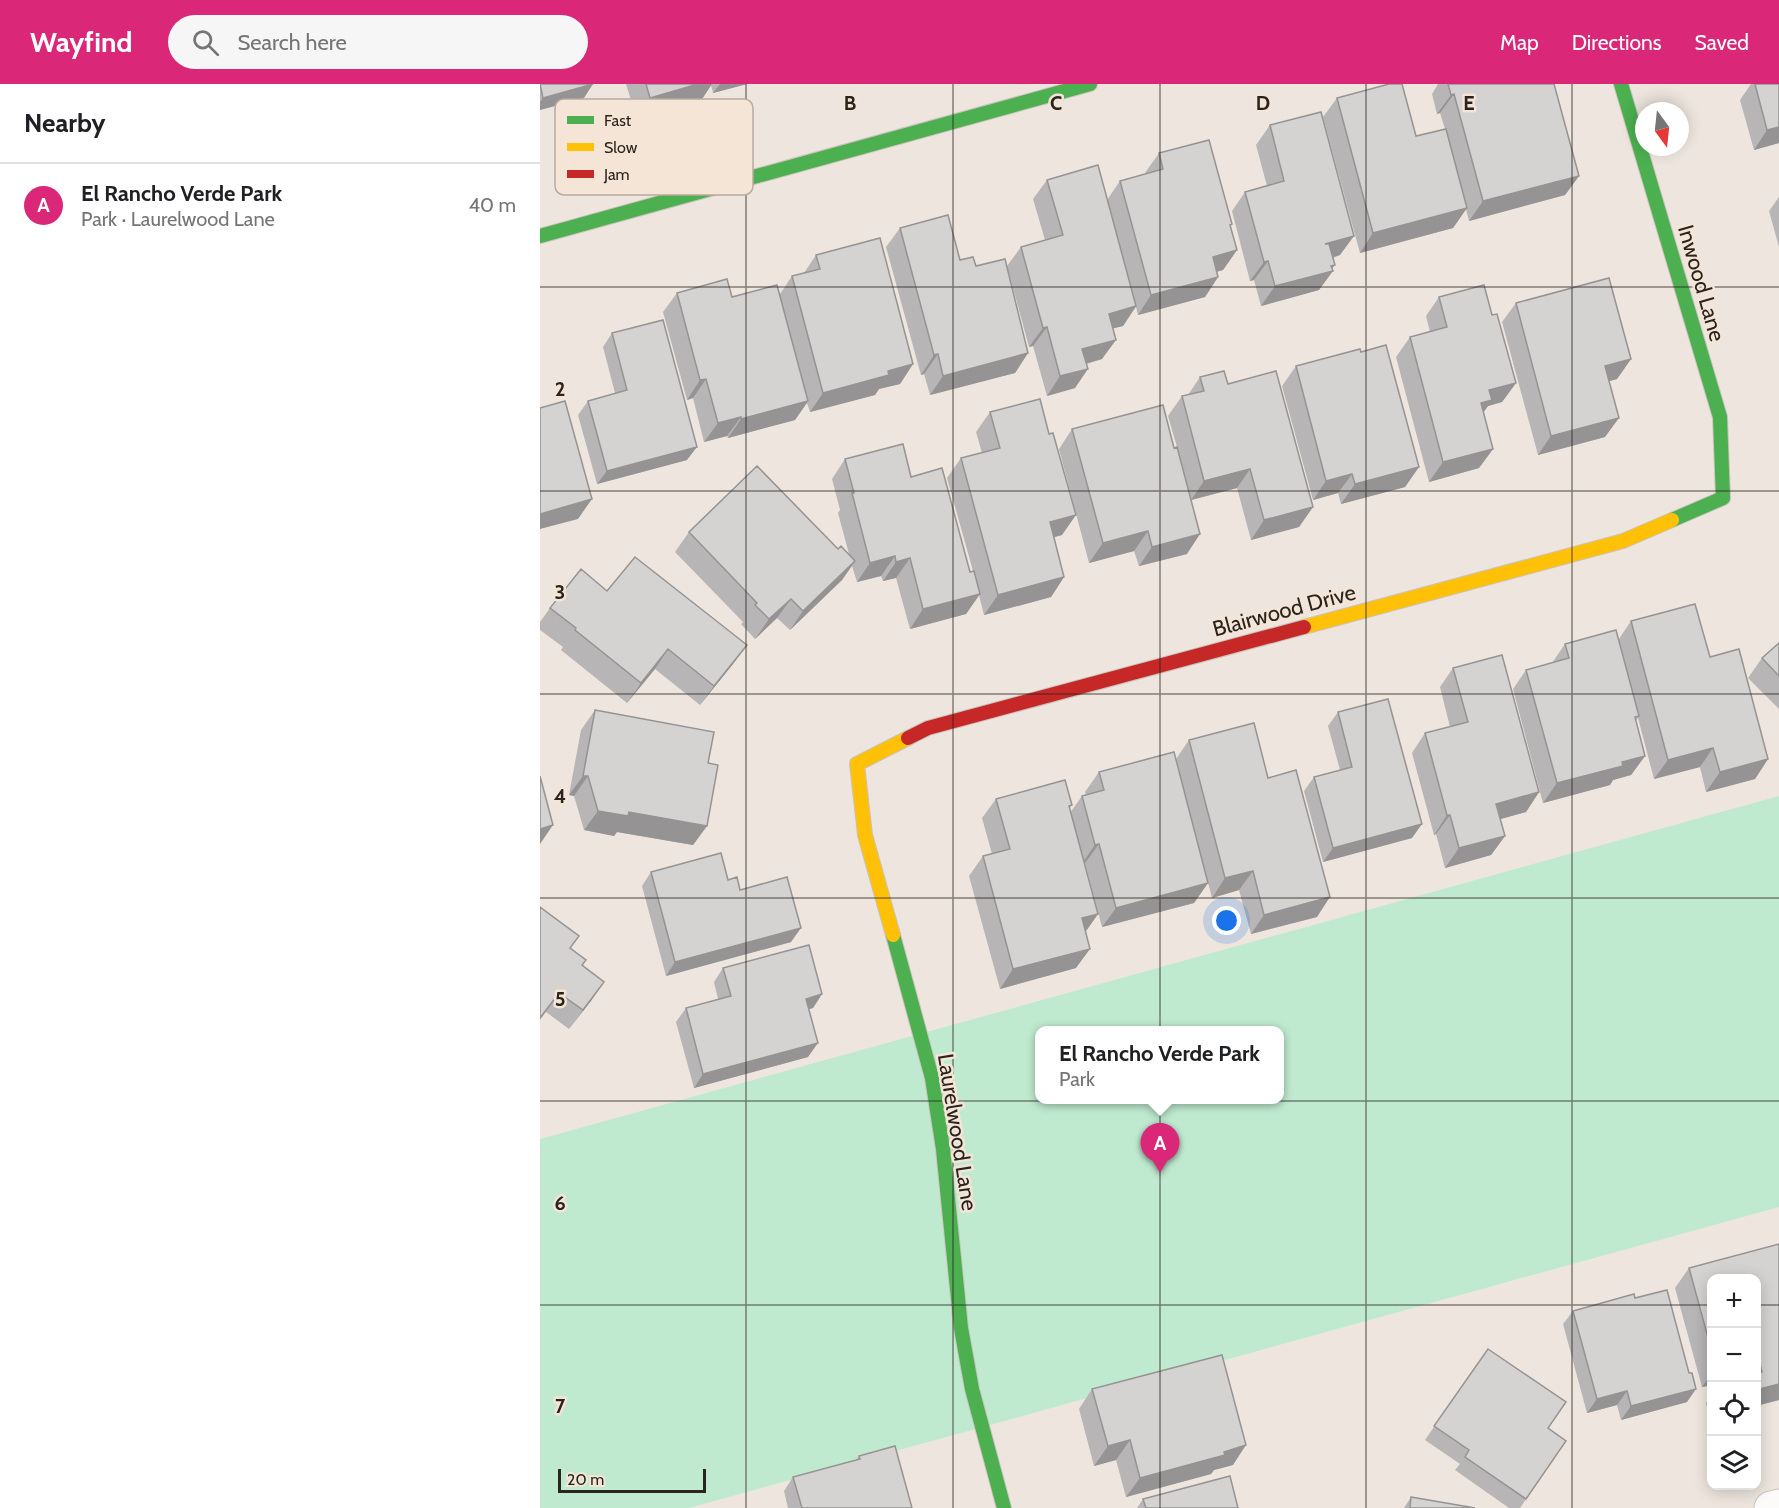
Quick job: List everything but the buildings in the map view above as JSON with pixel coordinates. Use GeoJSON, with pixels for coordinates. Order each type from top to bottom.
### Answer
{"type":"FeatureCollection","features":[{"type":"Feature","properties":{"kind":"street"},"geometry":{"type":"LineString","coordinates":[[753,177],[1090,84]]}},
{"type":"Feature","properties":{"kind":"street","name":"Inwood Lane"},"geometry":{"type":"LineString","coordinates":[[1622,84],[1720,417],[1723,498]]}},
{"type":"Feature","properties":{"kind":"street"},"geometry":{"type":"LineString","coordinates":[[540,236],[688,195]]}},
{"type":"Feature","properties":{"kind":"street","name":"Blairwood Drive"},"geometry":{"type":"LineString","coordinates":[[857,764],[928,728],[1623,541],[1723,498]]}},
{"type":"Feature","properties":{"kind":"street","name":"Laurelwood Lane"},"geometry":{"type":"LineString","coordinates":[[857,764],[865,835],[932,1078],[943,1149],[961,1328],[972,1389],[1004,1508]]}},
{"type":"Feature","properties":{"kind":"street"},"geometry":{"type":"LineString","coordinates":[[1771,1508],[1779,1506]]}},
{"type":"Feature","properties":{"kind":"green space"},"geometry":{"type":"Polygon","coordinates":[[[1779,796],[1779,1207],[689,1508],[540,1508],[540,1139],[1779,796]]]}},
{"type":"Feature","properties":{"kind":"traffic: fast"},"geometry":{"type":"LineString","coordinates":[[753,177],[1090,84]]}},
{"type":"Feature","properties":{"kind":"traffic: fast"},"geometry":{"type":"LineString","coordinates":[[1621,84],[1720,417],[1723,498],[1672,520]]}},
{"type":"Feature","properties":{"kind":"traffic: fast"},"geometry":{"type":"LineString","coordinates":[[540,236],[688,195]]}},
{"type":"Feature","properties":{"kind":"traffic: fast"},"geometry":{"type":"LineString","coordinates":[[893,935],[932,1078],[943,1149],[961,1328],[972,1389],[1004,1508]]}},
{"type":"Feature","properties":{"kind":"traffic: slow"},"geometry":{"type":"LineString","coordinates":[[1304,627],[1623,541],[1672,520]]}},
{"type":"Feature","properties":{"kind":"traffic: slow"},"geometry":{"type":"LineString","coordinates":[[893,935],[865,835],[857,764],[908,738]]}},
{"type":"Feature","properties":{"kind":"traffic: jam"},"geometry":{"type":"LineString","coordinates":[[908,738],[928,728],[1304,627]]}},
{"type":"Feature","properties":{"kind":"place","name":"El Rancho Verde Park"},"geometry":{"type":"Point","coordinates":[1160,1173]}}]}
